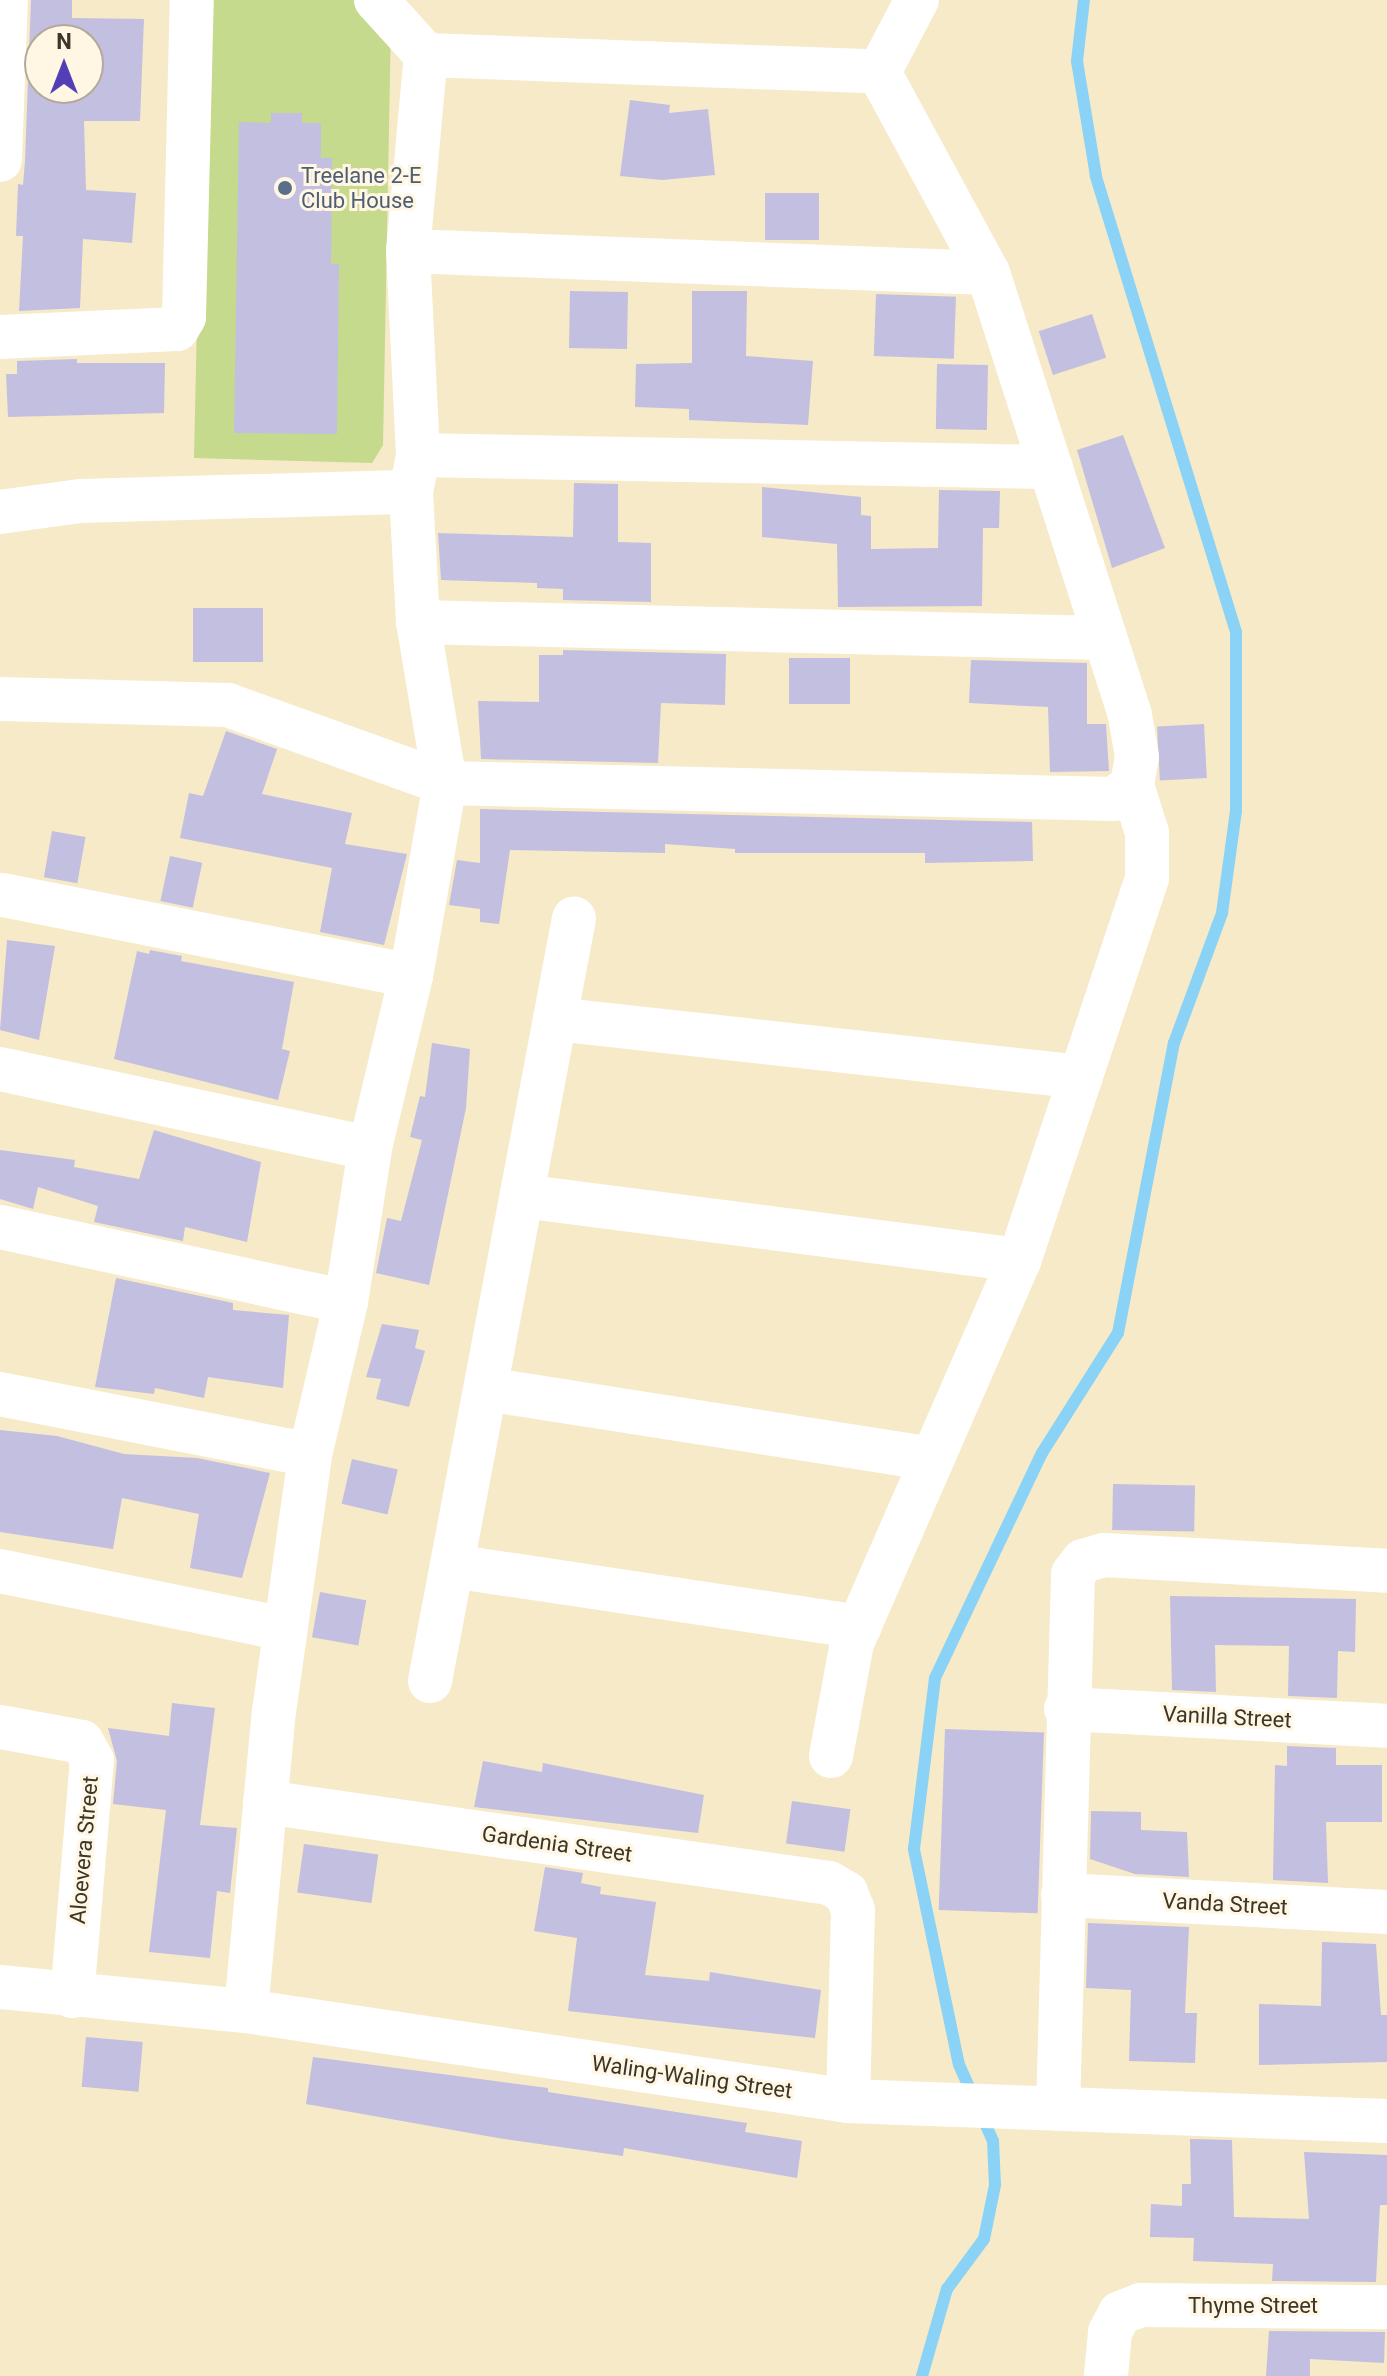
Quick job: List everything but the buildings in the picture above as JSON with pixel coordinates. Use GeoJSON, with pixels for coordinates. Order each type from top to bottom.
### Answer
{"type":"FeatureCollection","features":[{"type":"Feature","properties":{"kind":"street"},"geometry":{"type":"LineString","coordinates":[[0,160],[6,0]]}},
{"type":"Feature","properties":{"kind":"street"},"geometry":{"type":"LineString","coordinates":[[0,337],[177,329],[184,317],[192,0]]}},
{"type":"Feature","properties":{"kind":"street"},"geometry":{"type":"LineString","coordinates":[[376,0],[426,55],[879,72]]}},
{"type":"Feature","properties":{"kind":"street"},"geometry":{"type":"LineString","coordinates":[[879,72],[917,0]]}},
{"type":"Feature","properties":{"kind":"street"},"geometry":{"type":"LineString","coordinates":[[246,2011],[284,1629],[310,1455],[346,1302],[370,1148],[411,976],[445,783],[418,622],[408,251],[426,55]]}},
{"type":"Feature","properties":{"kind":"street"},"geometry":{"type":"LineString","coordinates":[[831,1756],[859,1627],[1019,1260],[1147,878],[1147,833],[1132,785],[1137,757],[1130,715],[988,273],[879,72]]}},
{"type":"Feature","properties":{"kind":"street"},"geometry":{"type":"LineString","coordinates":[[408,251],[988,273]]}},
{"type":"Feature","properties":{"kind":"street"},"geometry":{"type":"LineString","coordinates":[[0,512],[80,501],[414,474],[1051,467]]}},
{"type":"Feature","properties":{"kind":"street"},"geometry":{"type":"LineString","coordinates":[[418,622],[1103,638]]}},
{"type":"Feature","properties":{"kind":"street"},"geometry":{"type":"LineString","coordinates":[[0,699],[228,705],[445,783],[1114,799],[1132,785]]}},
{"type":"Feature","properties":{"kind":"street"},"geometry":{"type":"LineString","coordinates":[[3,895],[411,976]]}},
{"type":"Feature","properties":{"kind":"street"},"geometry":{"type":"LineString","coordinates":[[430,1681],[574,918]]}},
{"type":"Feature","properties":{"kind":"street"},"geometry":{"type":"LineString","coordinates":[[555,1019],[1081,1077]]}},
{"type":"Feature","properties":{"kind":"street"},"geometry":{"type":"LineString","coordinates":[[0,1069],[370,1148]]}},
{"type":"Feature","properties":{"kind":"street"},"geometry":{"type":"LineString","coordinates":[[522,1196],[1019,1260]]}},
{"type":"Feature","properties":{"kind":"street"},"geometry":{"type":"LineString","coordinates":[[0,1227],[346,1302]]}},
{"type":"Feature","properties":{"kind":"street"},"geometry":{"type":"LineString","coordinates":[[486,1389],[933,1459]]}},
{"type":"Feature","properties":{"kind":"street"},"geometry":{"type":"LineString","coordinates":[[0,1394],[310,1455]]}},
{"type":"Feature","properties":{"kind":"street"},"geometry":{"type":"LineString","coordinates":[[1038,2108],[1063,1895],[1066,1709],[1073,1574],[1083,1561],[1104,1555],[1387,1571]]}},
{"type":"Feature","properties":{"kind":"street"},"geometry":{"type":"LineString","coordinates":[[452,1566],[859,1627]]}},
{"type":"Feature","properties":{"kind":"street"},"geometry":{"type":"LineString","coordinates":[[0,1571],[284,1629]]}},
{"type":"Feature","properties":{"kind":"street","name":"Vanilla Street"},"geometry":{"type":"LineString","coordinates":[[1066,1709],[1387,1726]]}},
{"type":"Feature","properties":{"kind":"street","name":"Aloevera Street"},"geometry":{"type":"LineString","coordinates":[[0,1727],[82,1742],[92,1760],[72,1996]]}},
{"type":"Feature","properties":{"kind":"street","name":"Gardenia Street"},"geometry":{"type":"LineString","coordinates":[[265,1802],[829,1883],[846,1893],[853,1910],[848,2101]]}},
{"type":"Feature","properties":{"kind":"street","name":"Vanda Street"},"geometry":{"type":"LineString","coordinates":[[1063,1895],[1387,1912]]}},
{"type":"Feature","properties":{"kind":"street","name":"Waling-Waling Street"},"geometry":{"type":"LineString","coordinates":[[0,1987],[246,2011],[848,2101],[1387,2121]]}},
{"type":"Feature","properties":{"kind":"street","name":"Thyme Street"},"geometry":{"type":"LineString","coordinates":[[1106,2376],[1110,2332],[1120,2313],[1141,2305],[1387,2307]]}},
{"type":"Feature","properties":{"kind":"green space"},"geometry":{"type":"Polygon","coordinates":[[[204,0],[360,0],[391,22],[383,445],[372,463],[194,458],[204,0]]]}},
{"type":"Feature","properties":{"kind":"waterway"},"geometry":{"type":"LineString","coordinates":[[973,2096],[959,2065],[914,1849],[935,1678],[1042,1453],[1118,1333],[1174,1043],[1222,913],[1236,811],[1236,632],[1096,176],[1077,61],[1084,0]]}},
{"type":"Feature","properties":{"kind":"waterway"},"geometry":{"type":"LineString","coordinates":[[922,2376],[947,2289],[984,2239],[995,2185],[993,2141],[982,2116]]}},
{"type":"Feature","properties":{"kind":"place","name":"Treelane 2-E Club House"},"geometry":{"type":"Point","coordinates":[285,188]}}]}
